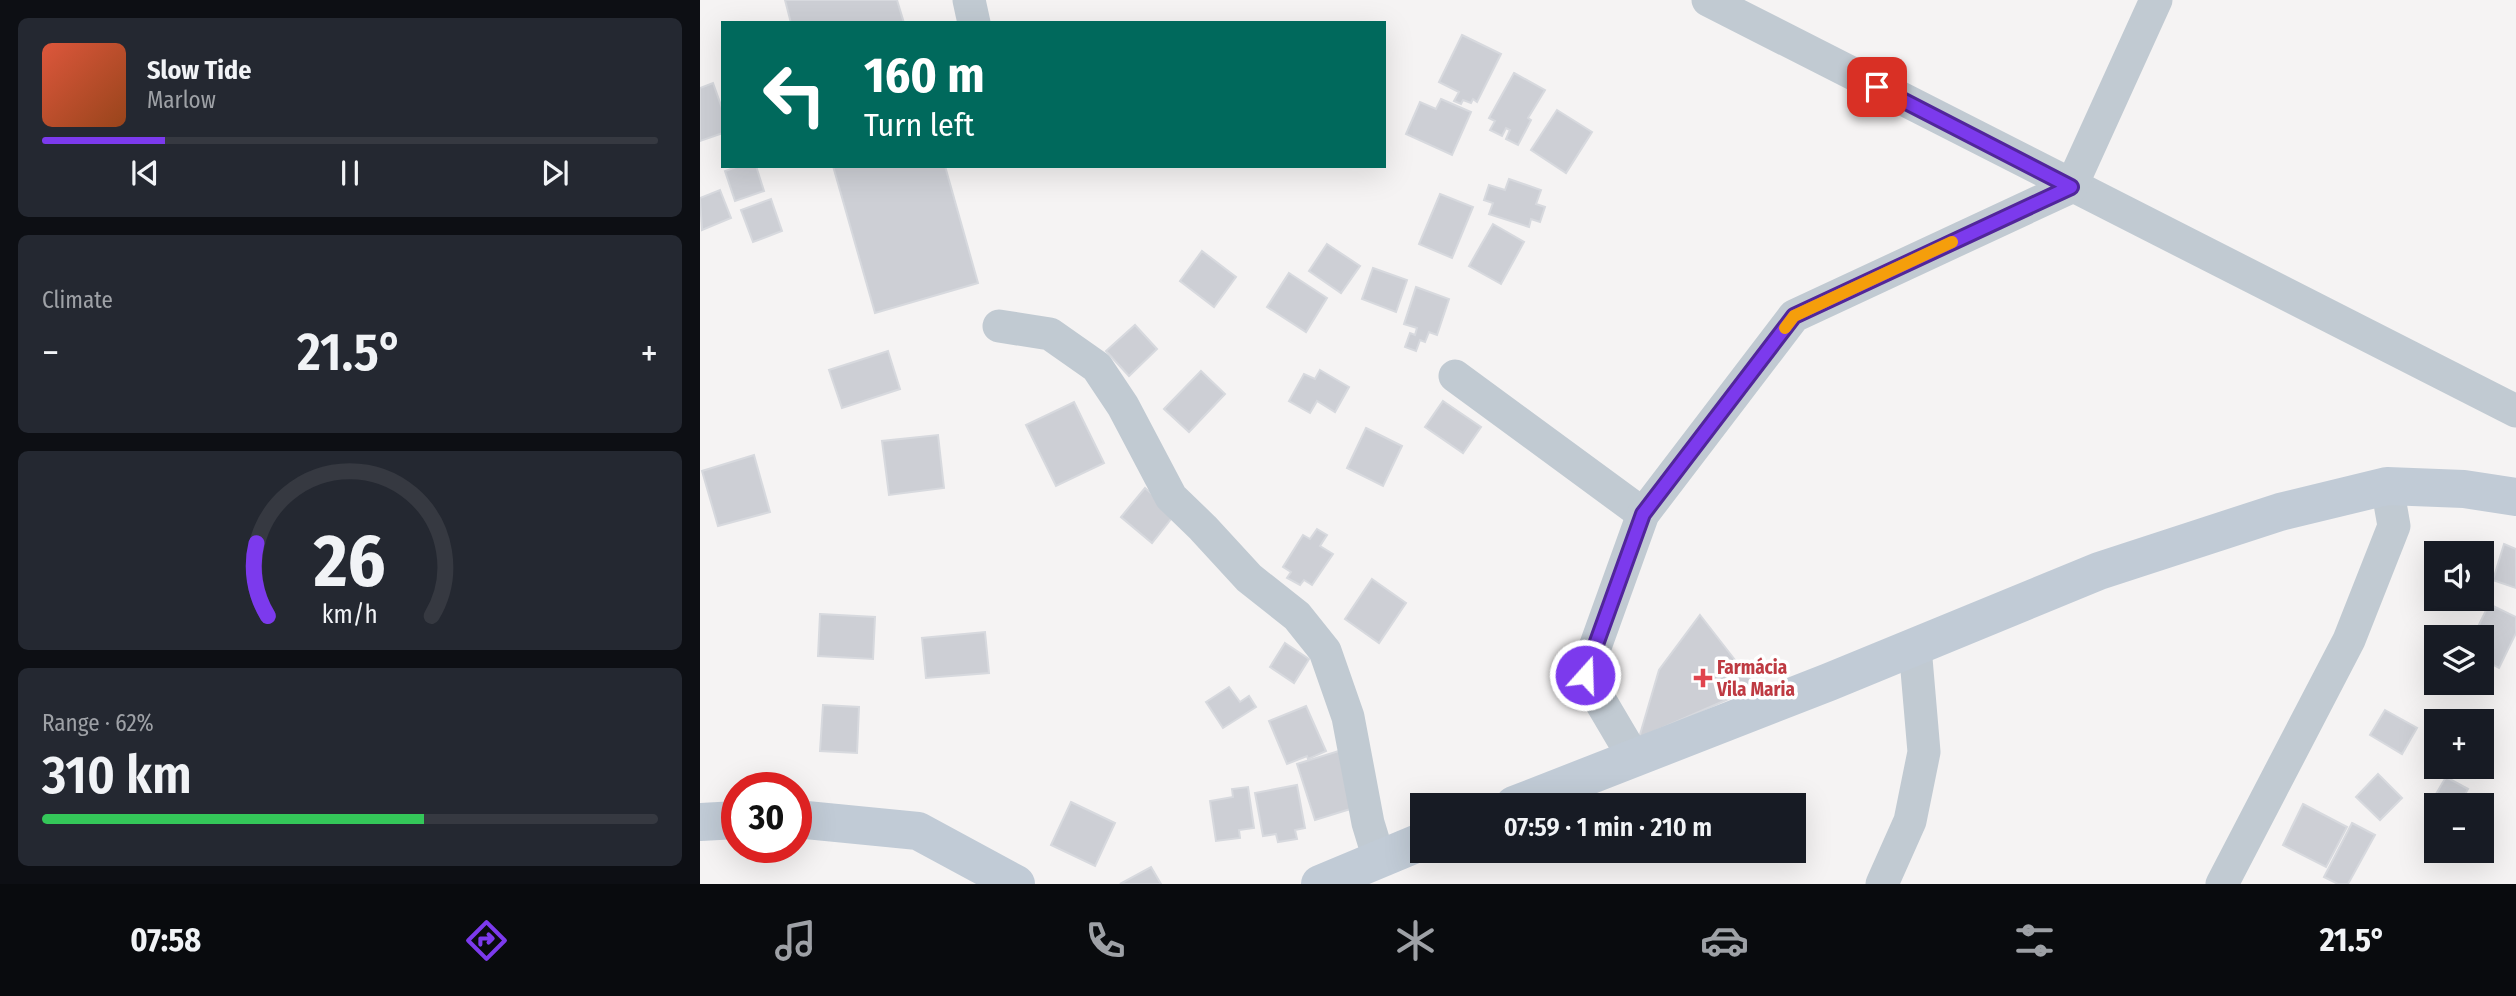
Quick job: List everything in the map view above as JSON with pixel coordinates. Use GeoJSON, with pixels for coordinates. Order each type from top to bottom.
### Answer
{"type":"FeatureCollection","features":[{"type":"Feature","properties":{"kind":"street"},"geometry":{"type":"LineString","coordinates":[[969,0],[974,21]]}},
{"type":"Feature","properties":{"kind":"street"},"geometry":{"type":"LineString","coordinates":[[1707,0],[2516,411]]}},
{"type":"Feature","properties":{"kind":"street"},"geometry":{"type":"LineString","coordinates":[[1634,758],[1585,675],[1643,514],[1794,316],[2071,187],[2156,0]]}},
{"type":"Feature","properties":{"kind":"street"},"geometry":{"type":"LineString","coordinates":[[999,326],[1050,334],[1097,368],[1123,406],[1171,497],[1249,578],[1297,616],[1325,652],[1348,717],[1368,823],[1379,859]]}},
{"type":"Feature","properties":{"kind":"street"},"geometry":{"type":"LineString","coordinates":[[1455,376],[1643,514]]}},
{"type":"Feature","properties":{"kind":"street"},"geometry":{"type":"LineString","coordinates":[[1545,793],[2099,571],[2280,512],[2387,486],[2464,489],[2516,497]]}},
{"type":"Feature","properties":{"kind":"street"},"geometry":{"type":"LineString","coordinates":[[2222,884],[2349,640],[2394,526],[2387,486]]}},
{"type":"Feature","properties":{"kind":"street"},"geometry":{"type":"LineString","coordinates":[[1882,884],[1910,821],[1924,752],[1914,647]]}},
{"type":"Feature","properties":{"kind":"street"},"geometry":{"type":"LineString","coordinates":[[700,822],[721,821]]}},
{"type":"Feature","properties":{"kind":"street"},"geometry":{"type":"LineString","coordinates":[[812,821],[918,831],[1016,884]]}},
{"type":"Feature","properties":{"kind":"street"},"geometry":{"type":"LineString","coordinates":[[1320,884],[1410,846]]}},
{"type":"Feature","properties":{"kind":"building"},"geometry":{"type":"Polygon","coordinates":[[[785,0],[897,0],[903,21],[790,21],[785,0]]]}},
{"type":"Feature","properties":{"kind":"building"},"geometry":{"type":"Polygon","coordinates":[[[1462,35],[1501,54],[1477,102],[1473,99],[1471,103],[1463,100],[1461,104],[1454,101],[1459,92],[1439,82],[1462,35]]]}},
{"type":"Feature","properties":{"kind":"building"},"geometry":{"type":"Polygon","coordinates":[[[1514,73],[1545,90],[1528,118],[1531,120],[1518,145],[1506,139],[1510,130],[1506,128],[1502,136],[1490,130],[1495,121],[1489,118],[1514,73]]]}},
{"type":"Feature","properties":{"kind":"building"},"geometry":{"type":"Polygon","coordinates":[[[713,83],[721,105],[721,134],[700,141],[700,88],[713,83]]]}},
{"type":"Feature","properties":{"kind":"building"},"geometry":{"type":"Polygon","coordinates":[[[1441,99],[1471,112],[1452,155],[1406,134],[1420,102],[1436,109],[1441,99]]]}},
{"type":"Feature","properties":{"kind":"building"},"geometry":{"type":"Polygon","coordinates":[[[1557,110],[1592,132],[1566,173],[1531,150],[1557,110]]]}},
{"type":"Feature","properties":{"kind":"building"},"geometry":{"type":"Polygon","coordinates":[[[733,168],[757,168],[764,191],[735,201],[725,171],[733,168]]]}},
{"type":"Feature","properties":{"kind":"building"},"geometry":{"type":"Polygon","coordinates":[[[834,168],[946,168],[978,283],[875,313],[834,168]]]}},
{"type":"Feature","properties":{"kind":"building"},"geometry":{"type":"Polygon","coordinates":[[[1509,179],[1541,190],[1536,204],[1545,207],[1540,222],[1531,219],[1529,227],[1489,214],[1493,203],[1484,200],[1489,185],[1505,190],[1509,179]]]}},
{"type":"Feature","properties":{"kind":"building"},"geometry":{"type":"Polygon","coordinates":[[[720,190],[731,218],[702,230],[700,198],[720,190]]]}},
{"type":"Feature","properties":{"kind":"building"},"geometry":{"type":"Polygon","coordinates":[[[1440,194],[1473,207],[1452,258],[1419,244],[1440,194]]]}},
{"type":"Feature","properties":{"kind":"building"},"geometry":{"type":"Polygon","coordinates":[[[771,199],[782,231],[753,242],[741,210],[771,199]]]}},
{"type":"Feature","properties":{"kind":"building"},"geometry":{"type":"Polygon","coordinates":[[[1493,224],[1524,242],[1501,284],[1469,266],[1493,224]]]}},
{"type":"Feature","properties":{"kind":"building"},"geometry":{"type":"Polygon","coordinates":[[[1327,244],[1360,266],[1341,293],[1309,271],[1327,244]]]}},
{"type":"Feature","properties":{"kind":"building"},"geometry":{"type":"Polygon","coordinates":[[[1202,251],[1236,277],[1214,307],[1180,281],[1202,251]]]}},
{"type":"Feature","properties":{"kind":"building"},"geometry":{"type":"Polygon","coordinates":[[[1373,268],[1407,280],[1396,312],[1362,299],[1373,268]]]}},
{"type":"Feature","properties":{"kind":"building"},"geometry":{"type":"Polygon","coordinates":[[[1289,273],[1327,298],[1306,332],[1267,307],[1289,273]]]}},
{"type":"Feature","properties":{"kind":"building"},"geometry":{"type":"Polygon","coordinates":[[[1416,287],[1449,299],[1437,335],[1429,332],[1425,342],[1420,340],[1416,351],[1405,347],[1410,333],[1415,335],[1417,328],[1404,324],[1416,287]]]}},
{"type":"Feature","properties":{"kind":"building"},"geometry":{"type":"Polygon","coordinates":[[[1135,325],[1157,349],[1129,376],[1106,351],[1135,325]]]}},
{"type":"Feature","properties":{"kind":"building"},"geometry":{"type":"Polygon","coordinates":[[[888,351],[900,389],[842,408],[829,370],[888,351]]]}},
{"type":"Feature","properties":{"kind":"building"},"geometry":{"type":"Polygon","coordinates":[[[1320,370],[1349,387],[1335,412],[1317,401],[1310,413],[1289,401],[1304,374],[1315,379],[1320,370]]]}},
{"type":"Feature","properties":{"kind":"building"},"geometry":{"type":"Polygon","coordinates":[[[1201,371],[1225,394],[1189,432],[1164,409],[1201,371]]]}},
{"type":"Feature","properties":{"kind":"building"},"geometry":{"type":"Polygon","coordinates":[[[1443,401],[1481,427],[1463,453],[1425,427],[1443,401]]]}},
{"type":"Feature","properties":{"kind":"building"},"geometry":{"type":"Polygon","coordinates":[[[1074,402],[1104,463],[1056,486],[1026,425],[1074,402]]]}},
{"type":"Feature","properties":{"kind":"building"},"geometry":{"type":"Polygon","coordinates":[[[1366,428],[1402,446],[1383,486],[1347,468],[1366,428]]]}},
{"type":"Feature","properties":{"kind":"building"},"geometry":{"type":"Polygon","coordinates":[[[938,435],[944,488],[889,495],[882,441],[938,435]]]}},
{"type":"Feature","properties":{"kind":"building"},"geometry":{"type":"Polygon","coordinates":[[[754,455],[770,512],[718,526],[702,471],[754,455]]]}},
{"type":"Feature","properties":{"kind":"building"},"geometry":{"type":"Polygon","coordinates":[[[1145,488],[1175,514],[1152,543],[1121,517],[1145,488]]]}},
{"type":"Feature","properties":{"kind":"building"},"geometry":{"type":"Polygon","coordinates":[[[1317,529],[1327,535],[1320,546],[1333,554],[1312,585],[1304,580],[1300,585],[1287,578],[1291,572],[1283,567],[1303,535],[1310,539],[1317,529]]]}},
{"type":"Feature","properties":{"kind":"building"},"geometry":{"type":"Polygon","coordinates":[[[2504,544],[2516,549],[2516,588],[2494,580],[2504,544]]]}},
{"type":"Feature","properties":{"kind":"building"},"geometry":{"type":"Polygon","coordinates":[[[1372,579],[1406,603],[1379,643],[1345,619],[1372,579]]]}},
{"type":"Feature","properties":{"kind":"building"},"geometry":{"type":"Polygon","coordinates":[[[2494,606],[2516,617],[2516,633],[2499,668],[2494,665],[2494,625],[2479,625],[2486,611],[2494,611],[2494,606]]]}},
{"type":"Feature","properties":{"kind":"building"},"geometry":{"type":"Polygon","coordinates":[[[820,614],[875,617],[873,659],[818,656],[820,614]]]}},
{"type":"Feature","properties":{"kind":"building","name":"Farmácia Vila Maria"},"geometry":{"type":"Polygon","coordinates":[[[1700,615],[1756,687],[1639,738],[1659,670],[1700,615]]]}},
{"type":"Feature","properties":{"kind":"building"},"geometry":{"type":"Polygon","coordinates":[[[985,632],[989,673],[926,678],[922,638],[985,632]]]}},
{"type":"Feature","properties":{"kind":"building"},"geometry":{"type":"Polygon","coordinates":[[[1285,643],[1309,659],[1294,683],[1270,667],[1285,643]]]}},
{"type":"Feature","properties":{"kind":"building"},"geometry":{"type":"Polygon","coordinates":[[[1229,687],[1240,702],[1249,696],[1256,707],[1223,728],[1206,702],[1229,687]]]}},
{"type":"Feature","properties":{"kind":"building"},"geometry":{"type":"Polygon","coordinates":[[[823,705],[859,707],[857,753],[820,751],[823,705]]]}},
{"type":"Feature","properties":{"kind":"building"},"geometry":{"type":"Polygon","coordinates":[[[1306,706],[1326,751],[1287,764],[1269,721],[1306,706]]]}},
{"type":"Feature","properties":{"kind":"building"},"geometry":{"type":"Polygon","coordinates":[[[2385,710],[2417,728],[2402,754],[2370,735],[2385,710]]]}},
{"type":"Feature","properties":{"kind":"building"},"geometry":{"type":"Polygon","coordinates":[[[1342,750],[1360,806],[1315,820],[1297,764],[1342,750]]]}},
{"type":"Feature","properties":{"kind":"building"},"geometry":{"type":"Polygon","coordinates":[[[2378,774],[2402,798],[2380,820],[2356,797],[2378,774]]]}},
{"type":"Feature","properties":{"kind":"building"},"geometry":{"type":"Polygon","coordinates":[[[2445,779],[2468,789],[2466,793],[2437,793],[2445,779]]]}},
{"type":"Feature","properties":{"kind":"building"},"geometry":{"type":"Polygon","coordinates":[[[1297,785],[1305,828],[1295,830],[1297,839],[1278,842],[1276,834],[1263,836],[1255,793],[1297,785]]]}},
{"type":"Feature","properties":{"kind":"building"},"geometry":{"type":"Polygon","coordinates":[[[1248,787],[1254,828],[1239,830],[1240,838],[1216,841],[1210,801],[1233,797],[1232,789],[1248,787]]]}},
{"type":"Feature","properties":{"kind":"building"},"geometry":{"type":"Polygon","coordinates":[[[1071,802],[1115,823],[1095,866],[1051,845],[1071,802]]]}},
{"type":"Feature","properties":{"kind":"building"},"geometry":{"type":"Polygon","coordinates":[[[2303,804],[2347,827],[2326,867],[2283,845],[2303,804]]]}},
{"type":"Feature","properties":{"kind":"building"},"geometry":{"type":"Polygon","coordinates":[[[2352,823],[2375,835],[2348,884],[2338,884],[2324,877],[2352,823]]]}},
{"type":"Feature","properties":{"kind":"building"},"geometry":{"type":"Polygon","coordinates":[[[1151,867],[1161,884],[1120,884],[1151,867]]]}},
{"type":"Feature","properties":{"kind":"slow traffic"},"geometry":{"type":"LineString","coordinates":[[1785,328],[1794,316],[1952,242]]}},
{"type":"Feature","properties":{"kind":"place","name":"Farmácia Vila Maria"},"geometry":{"type":"Point","coordinates":[1703,678]}},
{"type":"Feature","properties":{"kind":"route"},"geometry":{"type":"LineString","coordinates":[[1585,675],[1643,514],[1794,316],[2071,187],[1877,87]]}}]}
